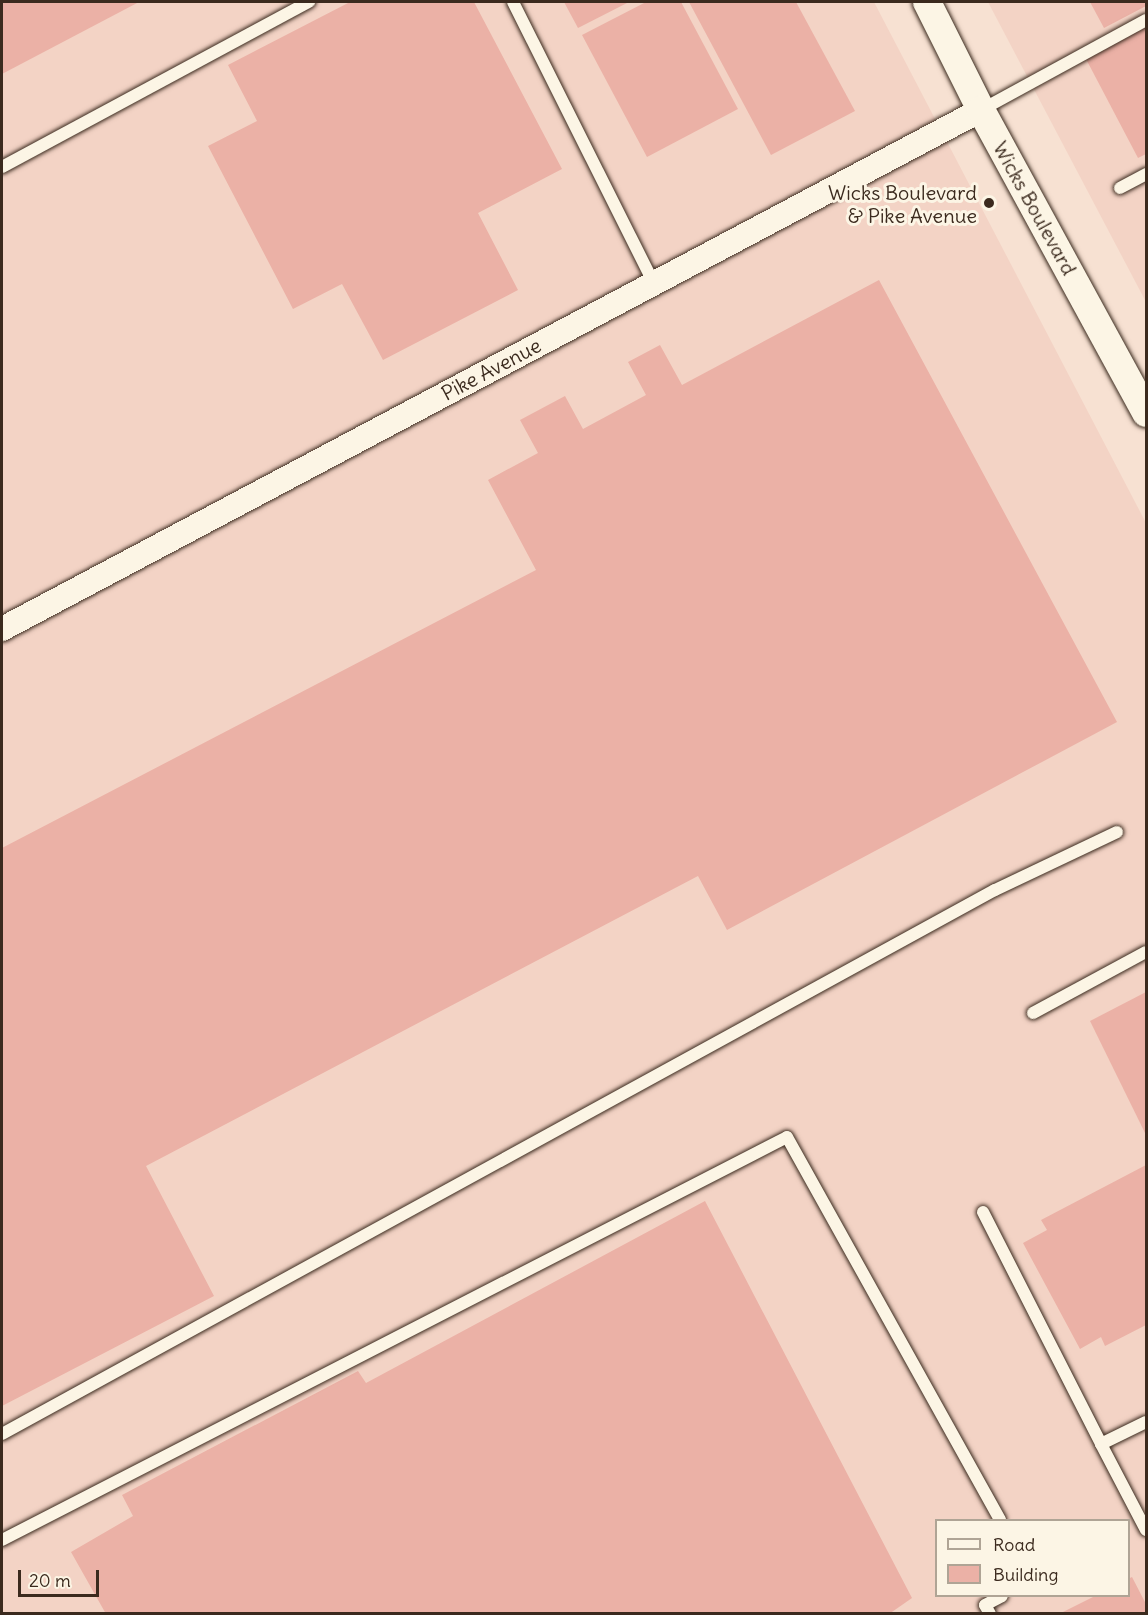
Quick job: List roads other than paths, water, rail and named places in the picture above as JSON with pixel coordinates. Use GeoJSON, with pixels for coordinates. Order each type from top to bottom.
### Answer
{"type":"FeatureCollection","features":[{"type":"Feature","properties":{"kind":"street","name":"Wicks Boulevard"},"geometry":{"type":"LineString","coordinates":[[927,2],[981,110],[1146,412]]}},
{"type":"Feature","properties":{"kind":"street","name":"Pike Avenue"},"geometry":{"type":"LineString","coordinates":[[2,629],[981,110]]}},
{"type":"Feature","properties":{"kind":"lane"},"geometry":{"type":"LineString","coordinates":[[2,167],[309,2]]}},
{"type":"Feature","properties":{"kind":"lane"},"geometry":{"type":"LineString","coordinates":[[513,2],[654,284]]}},
{"type":"Feature","properties":{"kind":"lane"},"geometry":{"type":"LineString","coordinates":[[981,110],[1146,20]]}},
{"type":"Feature","properties":{"kind":"lane"},"geometry":{"type":"LineString","coordinates":[[1120,188],[1146,174]]}},
{"type":"Feature","properties":{"kind":"lane"},"geometry":{"type":"LineString","coordinates":[[2,1434],[995,890],[1117,832]]}},
{"type":"Feature","properties":{"kind":"lane"},"geometry":{"type":"LineString","coordinates":[[1033,1013],[1146,952]]}},
{"type":"Feature","properties":{"kind":"lane"},"geometry":{"type":"LineString","coordinates":[[2,1540],[787,1137],[999,1519]]}},
{"type":"Feature","properties":{"kind":"lane"},"geometry":{"type":"LineString","coordinates":[[983,1212],[1146,1530]]}},
{"type":"Feature","properties":{"kind":"lane"},"geometry":{"type":"LineString","coordinates":[[1101,1444],[1146,1422]]}},
{"type":"Feature","properties":{"kind":"lane"},"geometry":{"type":"LineString","coordinates":[[990,1614],[985,1605],[1000,1597]]}},
{"type":"Feature","properties":{"kind":"place","name":"Wicks Boulevard & Pike Avenue"},"geometry":{"type":"Point","coordinates":[989,203]}}]}
